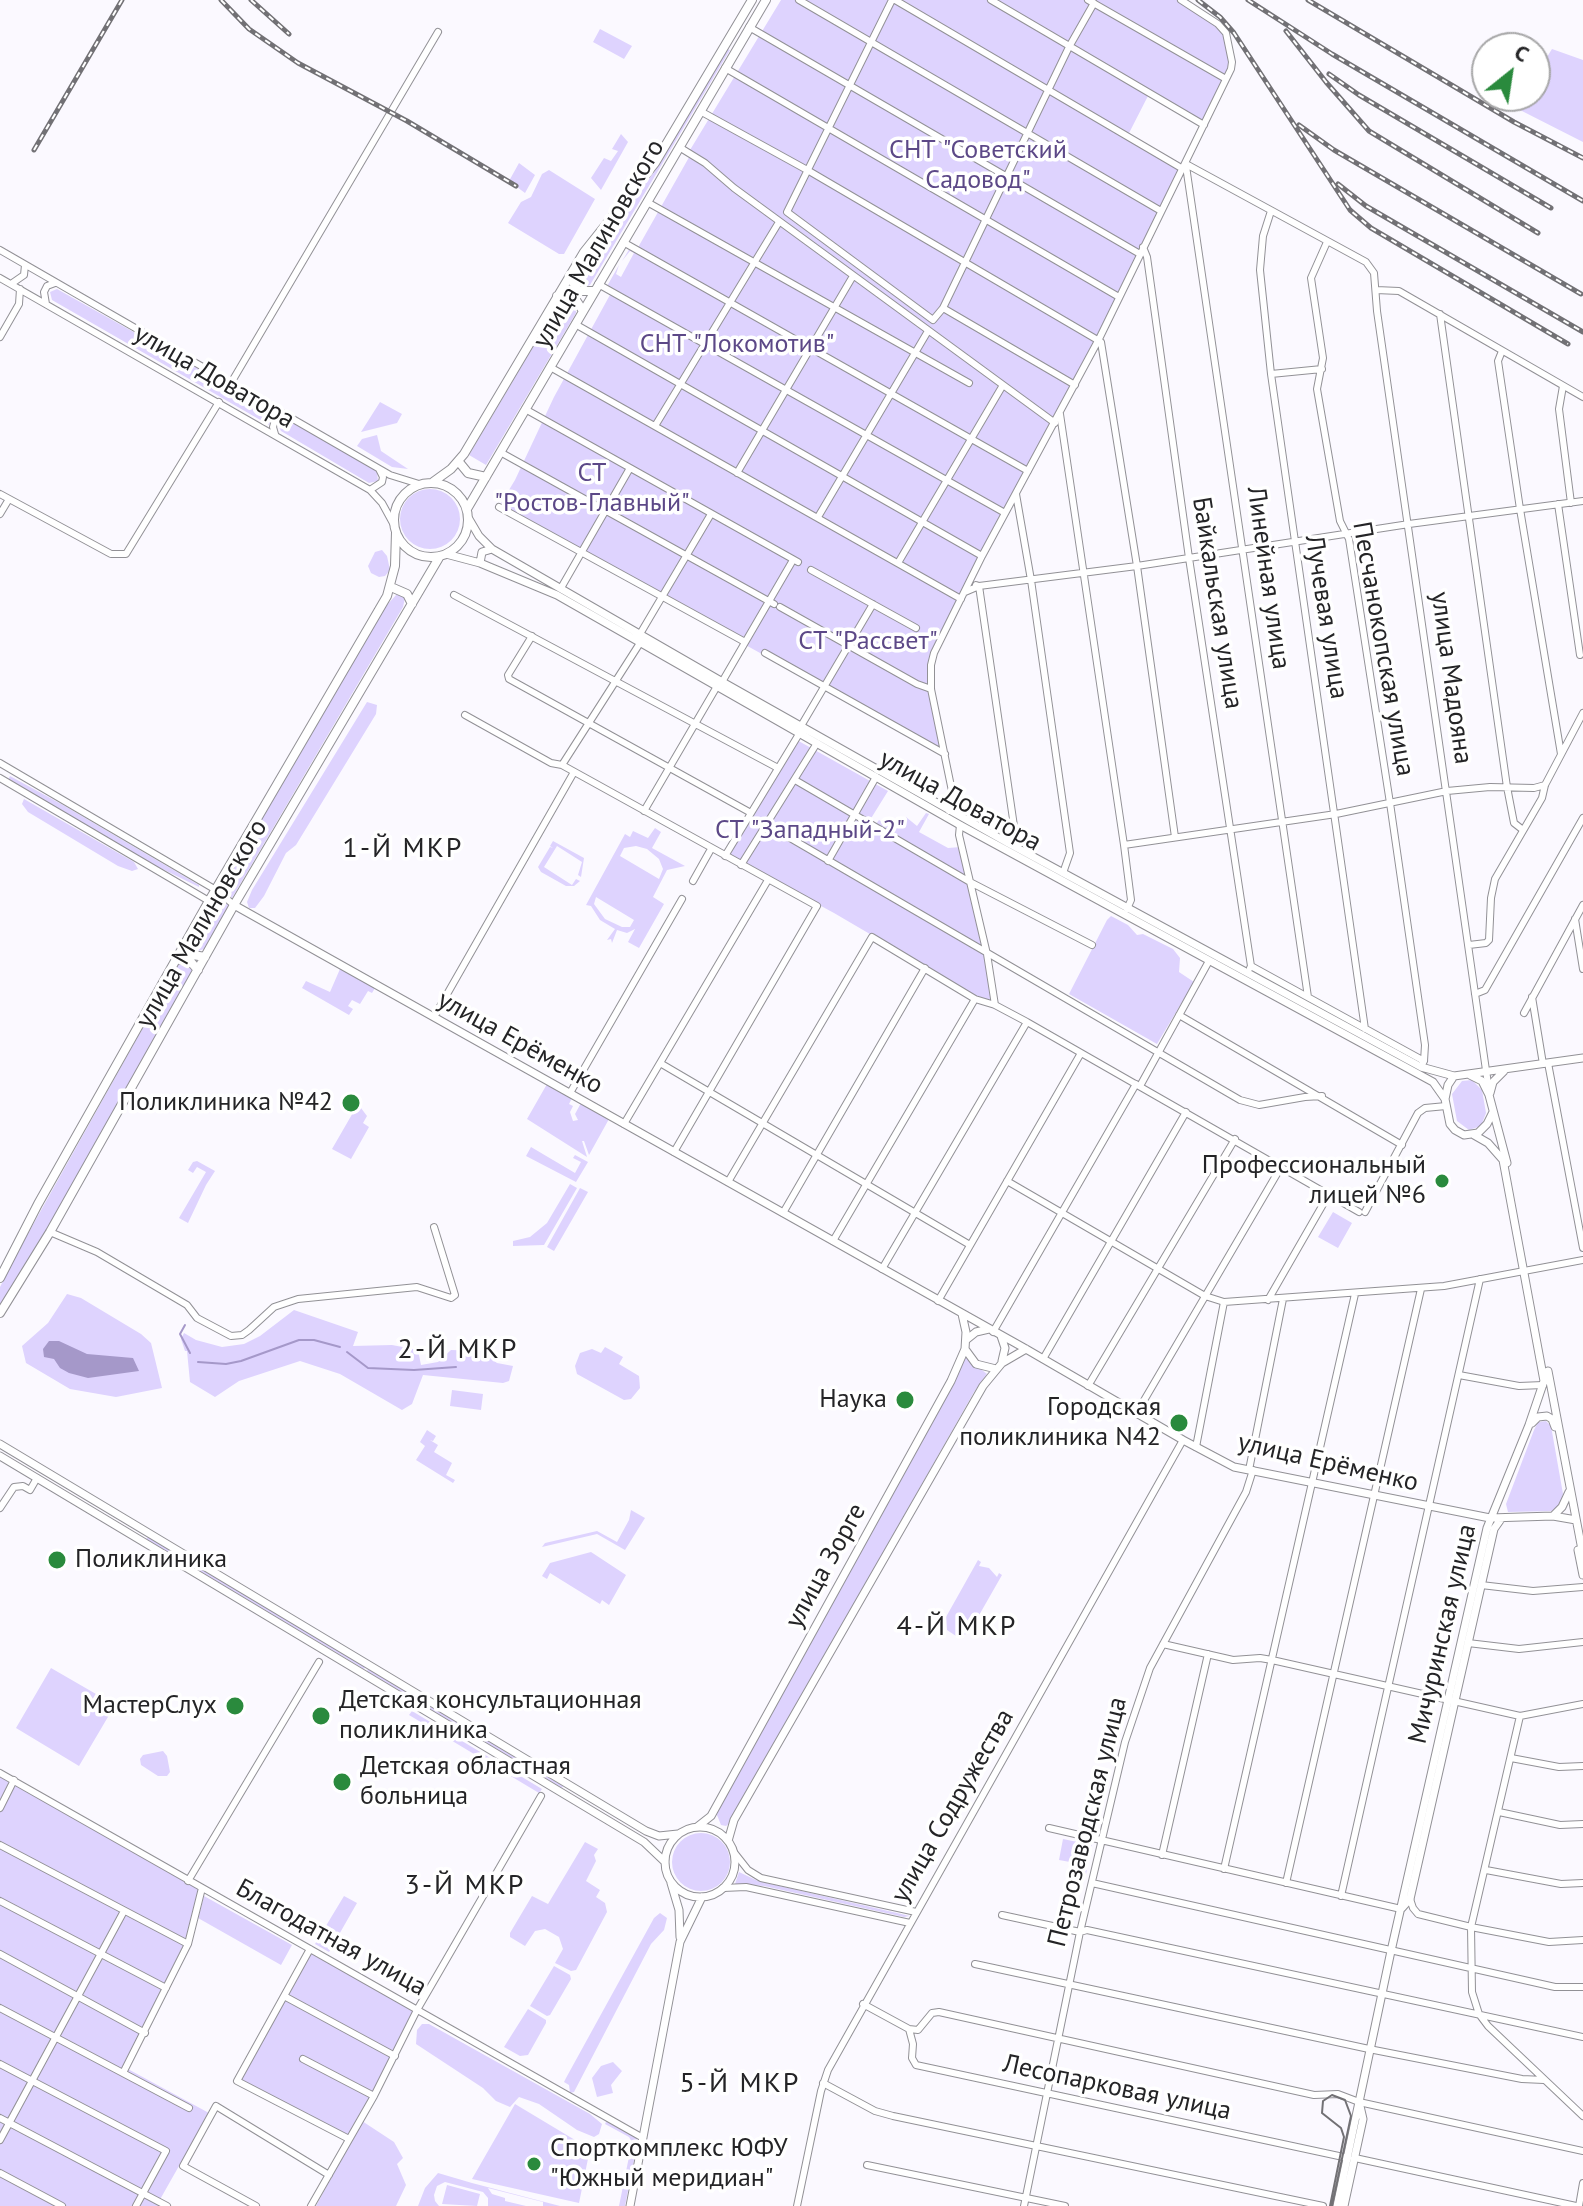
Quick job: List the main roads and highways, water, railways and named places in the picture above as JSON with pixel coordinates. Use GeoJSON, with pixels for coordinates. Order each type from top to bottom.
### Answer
{"type":"FeatureCollection","features":[{"type":"Feature","properties":{"kind":"highway","name":"улица Малиновского"},"geometry":{"type":"LineString","coordinates":[[467,509],[766,0]]}},
{"type":"Feature","properties":{"kind":"highway"},"geometry":{"type":"LineString","coordinates":[[757,15],[773,0]]}},
{"type":"Feature","properties":{"kind":"highway","name":"улица Малиновского"},"geometry":{"type":"LineString","coordinates":[[433,482],[459,462],[569,277],[592,242],[655,163],[749,3]]}},
{"type":"Feature","properties":{"kind":"highway"},"geometry":{"type":"LineString","coordinates":[[569,277],[577,290],[596,288]]}},
{"type":"Feature","properties":{"kind":"highway"},"geometry":{"type":"LineString","coordinates":[[557,296],[574,297],[583,311]]}},
{"type":"Feature","properties":{"kind":"highway"},"geometry":{"type":"LineString","coordinates":[[459,462],[468,473],[486,477]]}},
{"type":"Feature","properties":{"kind":"highway"},"geometry":{"type":"LineString","coordinates":[[433,482],[454,490],[467,509],[469,519],[463,539],[443,555],[417,555],[404,546],[395,528],[394,512],[399,500],[410,489],[433,482]]}},
{"type":"Feature","properties":{"kind":"highway","name":"улица Малиновского"},"geometry":{"type":"LineString","coordinates":[[1,1274],[209,901],[391,587],[395,566],[395,528]]}},
{"type":"Feature","properties":{"kind":"highway","name":"улица Малиновского"},"geometry":{"type":"LineString","coordinates":[[0,1313],[50,1232],[234,905],[443,555]]}},
{"type":"Feature","properties":{"kind":"highway"},"geometry":{"type":"LineString","coordinates":[[391,587],[407,594],[412,604]]}},
{"type":"Feature","properties":{"kind":"highway"},"geometry":{"type":"LineString","coordinates":[[184,946],[193,955],[205,957]]}},
{"type":"Feature","properties":{"kind":"highway"},"geometry":{"type":"LineString","coordinates":[[177,959],[190,961],[198,970]]}},
{"type":"Feature","properties":{"kind":"main road","name":"улица Доватора"},"geometry":{"type":"LineString","coordinates":[[469,519],[479,536],[492,549],[561,588],[640,639]]}},
{"type":"Feature","properties":{"kind":"main road"},"geometry":{"type":"LineString","coordinates":[[480,563],[482,552],[492,549]]}},
{"type":"Feature","properties":{"kind":"main road","name":"улица Доватора"},"geometry":{"type":"LineString","coordinates":[[443,555],[480,563],[557,595],[1127,909],[1249,969],[1441,1075],[1454,1076]]}},
{"type":"Feature","properties":{"kind":"main road","name":"улица Доватора"},"geometry":{"type":"LineString","coordinates":[[800,730],[817,743],[960,825],[1433,1082],[1446,1102]]}},
{"type":"Feature","properties":{"kind":"main road","name":"улица Ерёменко"},"geometry":{"type":"LineString","coordinates":[[234,905],[1234,1467],[1490,1518],[1579,1515]]}},
{"type":"Feature","properties":{"kind":"main road"},"geometry":{"type":"LineString","coordinates":[[1583,1058],[1454,1076],[1448,1085],[1446,1102],[1450,1124],[1455,1130],[1488,1143],[1503,1160],[1569,1490],[1579,1515],[1583,1555]]}},
{"type":"Feature","properties":{"kind":"main road"},"geometry":{"type":"LineString","coordinates":[[1489,1095],[1495,1078],[1507,1068]]}},
{"type":"Feature","properties":{"kind":"main road"},"geometry":{"type":"LineString","coordinates":[[1468,1074],[1482,1081],[1489,1095],[1507,1159],[1526,1271]]}},
{"type":"Feature","properties":{"kind":"main road"},"geometry":{"type":"LineString","coordinates":[[1474,1135],[1484,1128],[1493,1111]]}},
{"type":"Feature","properties":{"kind":"main road","name":"Мичуринская улица"},"geometry":{"type":"LineString","coordinates":[[1401,1909],[1410,1899],[1490,1518],[1500,1500],[1543,1385],[1526,1271]]}},
{"type":"Feature","properties":{"kind":"main road"},"geometry":{"type":"LineString","coordinates":[[962,1314],[966,1344],[976,1364],[999,1366],[1026,1349]]}},
{"type":"Feature","properties":{"kind":"main road"},"geometry":{"type":"LineString","coordinates":[[966,1344],[976,1332],[995,1332],[1005,1352],[999,1366]]}},
{"type":"Feature","properties":{"kind":"main road","name":"улица Зорге"},"geometry":{"type":"LineString","coordinates":[[697,1827],[711,1816],[951,1381],[966,1344]]}},
{"type":"Feature","properties":{"kind":"main road","name":"улица Зорге"},"geometry":{"type":"LineString","coordinates":[[728,1841],[734,1820],[983,1386],[999,1366]]}},
{"type":"Feature","properties":{"kind":"main road"},"geometry":{"type":"LineString","coordinates":[[1529,1425],[1538,1417],[1550,1417],[1560,1443]]}},
{"type":"Feature","properties":{"kind":"main road"},"geometry":{"type":"LineString","coordinates":[[0,1444],[646,1831],[659,1836],[678,1834],[697,1827],[714,1830],[728,1841],[733,1851],[734,1871],[723,1888],[702,1897],[679,1890],[671,1881]]}},
{"type":"Feature","properties":{"kind":"main road"},"geometry":{"type":"LineString","coordinates":[[0,1456],[644,1842],[665,1862]]}},
{"type":"Feature","properties":{"kind":"main road"},"geometry":{"type":"LineString","coordinates":[[1569,1490],[1562,1507],[1553,1516],[1566,1522],[1574,1531],[1583,1575]]}},
{"type":"Feature","properties":{"kind":"main road"},"geometry":{"type":"LineString","coordinates":[[1480,1515],[1500,1500],[1505,1519]]}},
{"type":"Feature","properties":{"kind":"main road"},"geometry":{"type":"LineString","coordinates":[[90,1511],[96,1508],[96,1502]]}},
{"type":"Feature","properties":{"kind":"main road"},"geometry":{"type":"LineString","coordinates":[[104,1519],[104,1512],[109,1510]]}},
{"type":"Feature","properties":{"kind":"main road","name":"Мичуринская улица"},"geometry":{"type":"LineString","coordinates":[[1337,2206],[1363,2119],[1359,2102],[1369,2049],[1451,1702],[1494,1529],[1505,1519]]}},
{"type":"Feature","properties":{"kind":"main road"},"geometry":{"type":"LineString","coordinates":[[630,2206],[680,1942],[679,1910],[665,1862],[678,1834]]}},
{"type":"Feature","properties":{"kind":"main road"},"geometry":{"type":"LineString","coordinates":[[680,1942],[702,1897]]}},
{"type":"Feature","properties":{"kind":"main road","name":"Мичуринская улица"},"geometry":{"type":"LineString","coordinates":[[1344,2206],[1351,2158]]}},
{"type":"Feature","properties":{"kind":"waterway"},"geometry":{"type":"LineString","coordinates":[[185,1325],[180,1334],[190,1353]]}},
{"type":"Feature","properties":{"kind":"waterway"},"geometry":{"type":"LineString","coordinates":[[198,1362],[226,1364],[241,1361],[299,1340],[314,1340],[340,1347]]}},
{"type":"Feature","properties":{"kind":"waterway"},"geometry":{"type":"LineString","coordinates":[[347,1352],[368,1368],[414,1370],[456,1367]]}},
{"type":"Feature","properties":{"kind":"tram line"},"geometry":{"type":"LineString","coordinates":[[1330,2206],[1344,2137],[1341,2128],[1322,2113],[1323,2101],[1332,2095],[1345,2100],[1351,2116],[1332,2206]]}},
{"type":"Feature","properties":{"kind":"railway"},"geometry":{"type":"LineString","coordinates":[[34,150],[122,0]]}},
{"type":"Feature","properties":{"kind":"railway"},"geometry":{"type":"LineString","coordinates":[[221,0],[249,29],[298,63],[407,121],[516,186]]}},
{"type":"Feature","properties":{"kind":"railway"},"geometry":{"type":"LineString","coordinates":[[251,0],[289,34]]}},
{"type":"Feature","properties":{"kind":"railway"},"geometry":{"type":"LineString","coordinates":[[1198,0],[1234,33],[1350,210],[1371,228],[1568,344]]}},
{"type":"Feature","properties":{"kind":"railway"},"geometry":{"type":"LineString","coordinates":[[1248,0],[1332,54],[1583,201]]}},
{"type":"Feature","properties":{"kind":"railway"},"geometry":{"type":"LineString","coordinates":[[1308,0],[1514,122],[1583,158]]}},
{"type":"Feature","properties":{"kind":"railway"},"geometry":{"type":"LineString","coordinates":[[1286,31],[1369,131],[1538,233]]}},
{"type":"Feature","properties":{"kind":"railway"},"geometry":{"type":"LineString","coordinates":[[1329,74],[1359,95],[1551,208]]}},
{"type":"Feature","properties":{"kind":"railway"},"geometry":{"type":"LineString","coordinates":[[1299,125],[1334,150],[1581,294]]}},
{"type":"Feature","properties":{"kind":"railway"},"geometry":{"type":"LineString","coordinates":[[1338,184],[1366,206],[1583,332]]}},
{"type":"Feature","properties":{"kind":"place","name":"Поликлиника №42"},"geometry":{"type":"Point","coordinates":[351,1103]}},
{"type":"Feature","properties":{"kind":"place","name":"Профессиональный лицей №6"},"geometry":{"type":"Point","coordinates":[1442,1181]}},
{"type":"Feature","properties":{"kind":"place","name":"Наука"},"geometry":{"type":"Point","coordinates":[905,1400]}},
{"type":"Feature","properties":{"kind":"place","name":"Городская поликлиника N42"},"geometry":{"type":"Point","coordinates":[1179,1423]}},
{"type":"Feature","properties":{"kind":"place","name":"Поликлиника"},"geometry":{"type":"Point","coordinates":[57,1560]}},
{"type":"Feature","properties":{"kind":"place","name":"МастерСлух"},"geometry":{"type":"Point","coordinates":[235,1706]}},
{"type":"Feature","properties":{"kind":"place","name":"Детская консультационная поликлиника"},"geometry":{"type":"Point","coordinates":[321,1716]}},
{"type":"Feature","properties":{"kind":"place","name":"Детская областная больница"},"geometry":{"type":"Point","coordinates":[342,1782]}},
{"type":"Feature","properties":{"kind":"place","name":"Спорткомплекс ЮФУ \"Южный меридиан\""},"geometry":{"type":"Point","coordinates":[534,2164]}},
{"type":"Feature","properties":{"kind":"district","name":"1-Й МКР"},"geometry":{"type":"Point","coordinates":[403,849]}},
{"type":"Feature","properties":{"kind":"district","name":"2-Й МКР"},"geometry":{"type":"Point","coordinates":[458,1350]}},
{"type":"Feature","properties":{"kind":"district","name":"4-Й МКР"},"geometry":{"type":"Point","coordinates":[957,1627]}},
{"type":"Feature","properties":{"kind":"district","name":"3-Й МКР"},"geometry":{"type":"Point","coordinates":[465,1886]}},
{"type":"Feature","properties":{"kind":"district","name":"5-Й МКР"},"geometry":{"type":"Point","coordinates":[740,2084]}},
{"type":"Feature","properties":{"kind":"park label","name":"СНТ \"Советский Садовод\""},"geometry":{"type":"Point","coordinates":[978,166]}},
{"type":"Feature","properties":{"kind":"park label","name":"СНТ \"Локомотив\""},"geometry":{"type":"Point","coordinates":[737,345]}},
{"type":"Feature","properties":{"kind":"park label","name":"СТ \"Ростов-Главный\""},"geometry":{"type":"Point","coordinates":[592,489]}},
{"type":"Feature","properties":{"kind":"park label","name":"СТ \"Рассвет\""},"geometry":{"type":"Point","coordinates":[868,642]}},
{"type":"Feature","properties":{"kind":"park label","name":"СТ \"Западный-2\""},"geometry":{"type":"Point","coordinates":[810,831]}}]}
